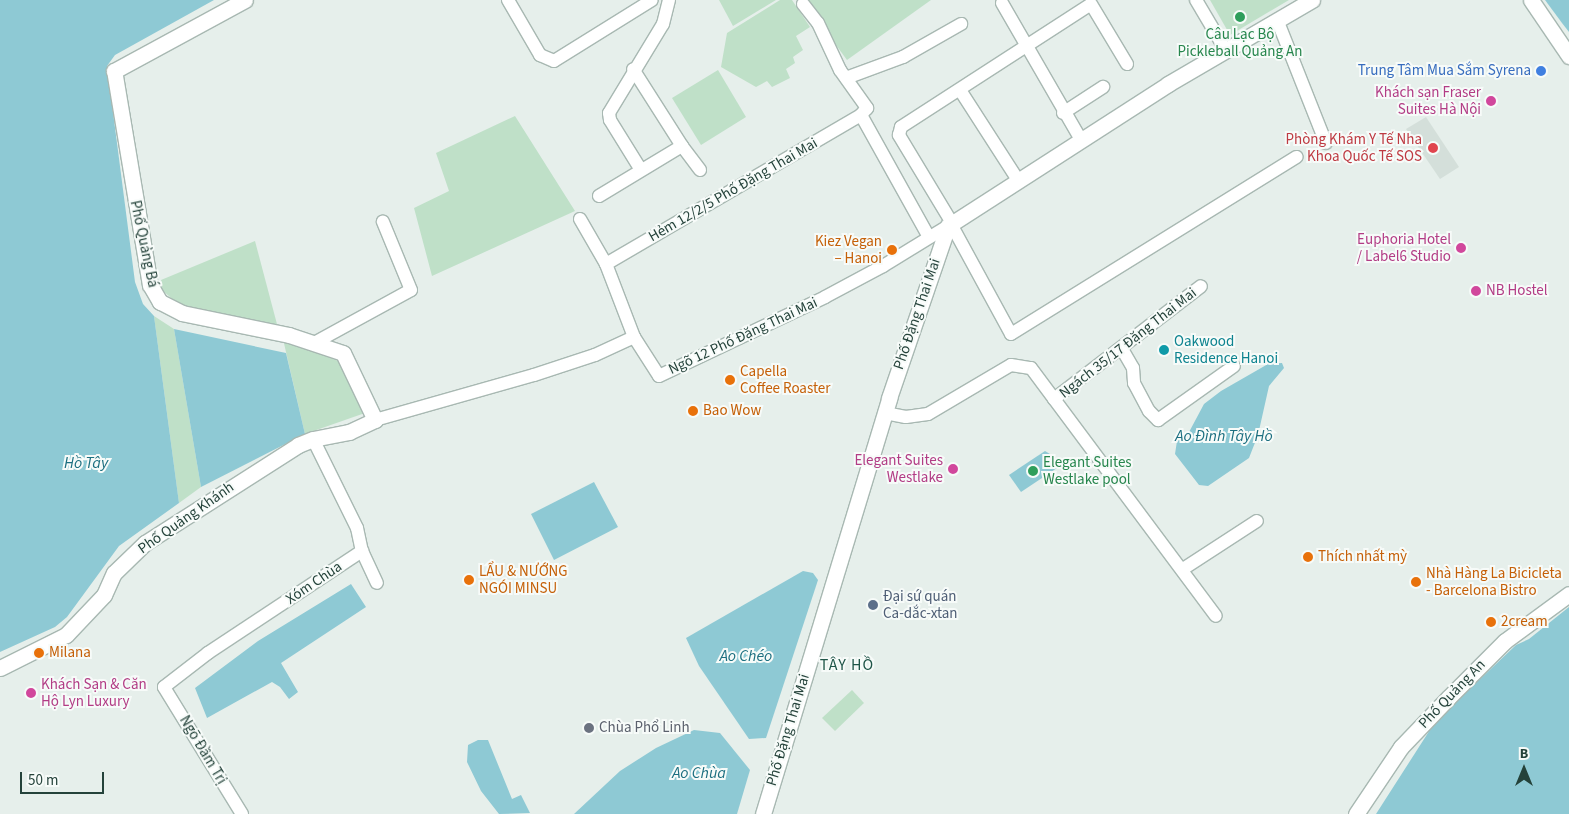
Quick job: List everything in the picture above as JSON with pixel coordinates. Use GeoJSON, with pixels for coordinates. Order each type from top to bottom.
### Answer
{"type":"FeatureCollection","features":[{"type":"Feature","properties":{"kind":"street","name":"Phố Quảng Bá"},"geometry":{"type":"LineString","coordinates":[[245,0],[114,71],[150,286],[160,302],[182,313],[316,342],[343,354],[375,420]]}},
{"type":"Feature","properties":{"kind":"street"},"geometry":{"type":"LineString","coordinates":[[508,0],[540,55],[554,61],[652,0]]}},
{"type":"Feature","properties":{"kind":"street"},"geometry":{"type":"LineString","coordinates":[[641,170],[608,117],[633,69],[663,24],[669,0]]}},
{"type":"Feature","properties":{"kind":"street"},"geometry":{"type":"LineString","coordinates":[[1196,0],[1225,49]]}},
{"type":"Feature","properties":{"kind":"street"},"geometry":{"type":"LineString","coordinates":[[950,224],[1225,49],[1278,22],[1312,0]]}},
{"type":"Feature","properties":{"kind":"street"},"geometry":{"type":"LineString","coordinates":[[1531,0],[1569,56]]}},
{"type":"Feature","properties":{"kind":"street"},"geometry":{"type":"LineString","coordinates":[[1002,3],[1024,46],[1081,140]]}},
{"type":"Feature","properties":{"kind":"street"},"geometry":{"type":"LineString","coordinates":[[803,4],[818,23],[846,78],[867,108],[861,115],[929,237]]}},
{"type":"Feature","properties":{"kind":"street"},"geometry":{"type":"LineString","coordinates":[[1127,64],[1091,4],[1024,46],[960,90],[922,112],[898,131],[1011,334],[1297,157]]}},
{"type":"Feature","properties":{"kind":"street"},"geometry":{"type":"LineString","coordinates":[[1278,22],[1326,143]]}},
{"type":"Feature","properties":{"kind":"street"},"geometry":{"type":"LineString","coordinates":[[846,78],[903,57],[961,24]]}},
{"type":"Feature","properties":{"kind":"street"},"geometry":{"type":"LineString","coordinates":[[633,69],[682,146],[700,170]]}},
{"type":"Feature","properties":{"kind":"street"},"geometry":{"type":"LineString","coordinates":[[1064,112],[1103,87]]}},
{"type":"Feature","properties":{"kind":"street"},"geometry":{"type":"LineString","coordinates":[[960,90],[1018,180]]}},
{"type":"Feature","properties":{"kind":"street","name":"Hẻm 12/2/5 Phố Đặng Thai Mai"},"geometry":{"type":"LineString","coordinates":[[606,264],[861,115]]}},
{"type":"Feature","properties":{"kind":"street"},"geometry":{"type":"LineString","coordinates":[[599,196],[682,146]]}},
{"type":"Feature","properties":{"kind":"street"},"geometry":{"type":"LineString","coordinates":[[375,420],[534,375],[595,355],[634,337],[606,264],[580,219]]}},
{"type":"Feature","properties":{"kind":"street"},"geometry":{"type":"LineString","coordinates":[[316,342],[411,290],[383,222]]}},
{"type":"Feature","properties":{"kind":"street","name":"Ngõ 12 Phố Đặng Thai Mai"},"geometry":{"type":"LineString","coordinates":[[634,337],[659,376],[825,297],[950,224]]}},
{"type":"Feature","properties":{"kind":"street","name":"Phố Đặng Thai Mai"},"geometry":{"type":"LineString","coordinates":[[763,814],[885,413],[950,224]]}},
{"type":"Feature","properties":{"kind":"street","name":"Ngách 35/17 Đặng Thai Mai"},"geometry":{"type":"LineString","coordinates":[[1054,400],[1201,286]]}},
{"type":"Feature","properties":{"kind":"street"},"geometry":{"type":"LineString","coordinates":[[1122,349],[1133,368],[1134,383],[1149,411],[1158,420],[1234,366]]}},
{"type":"Feature","properties":{"kind":"street"},"geometry":{"type":"LineString","coordinates":[[885,413],[906,416],[928,414],[1011,365],[1031,368],[1183,569],[1216,616]]}},
{"type":"Feature","properties":{"kind":"street","name":"Phố Quảng Khánh"},"geometry":{"type":"LineString","coordinates":[[0,668],[66,635],[104,595],[114,573],[145,543],[247,476],[313,439],[349,432],[375,420]]}},
{"type":"Feature","properties":{"kind":"street"},"geometry":{"type":"LineString","coordinates":[[313,439],[357,528],[362,551],[377,583]]}},
{"type":"Feature","properties":{"kind":"street"},"geometry":{"type":"LineString","coordinates":[[1183,569],[1257,521]]}},
{"type":"Feature","properties":{"kind":"street","name":"Xóm Chùa"},"geometry":{"type":"LineString","coordinates":[[164,687],[208,653],[362,551]]}},
{"type":"Feature","properties":{"kind":"street","name":"Phố Quảng An"},"geometry":{"type":"LineString","coordinates":[[1356,814],[1401,747],[1449,697],[1505,641],[1569,594]]}},
{"type":"Feature","properties":{"kind":"street","name":"Ngõ Đầm Trị"},"geometry":{"type":"LineString","coordinates":[[164,687],[242,814]]}},
{"type":"Feature","properties":{"kind":"shaded area","name":"Phòng Khám Y Tế Nha Khoa Quốc Tế SOS"},"geometry":{"type":"Polygon","coordinates":[[[1426,117],[1459,167],[1440,179],[1406,129],[1426,117]]]}},
{"type":"Feature","properties":{"kind":"green space"},"geometry":{"type":"Polygon","coordinates":[[[719,0],[776,0],[733,26],[719,0]]]}},
{"type":"Feature","properties":{"kind":"green space"},"geometry":{"type":"Polygon","coordinates":[[[780,0],[792,0],[810,27],[796,36],[803,50],[793,57],[795,63],[786,69],[790,78],[772,87],[767,81],[756,87],[721,67],[727,33],[780,0]]]}},
{"type":"Feature","properties":{"kind":"green space"},"geometry":{"type":"Polygon","coordinates":[[[803,0],[931,0],[847,60],[803,0]]]}},
{"type":"Feature","properties":{"kind":"green space","name":"Câu Lạc Bộ Pickleball Quảng An"},"geometry":{"type":"Polygon","coordinates":[[[1210,0],[1289,0],[1230,35],[1210,0]]]}},
{"type":"Feature","properties":{"kind":"green space"},"geometry":{"type":"Polygon","coordinates":[[[718,70],[746,117],[701,145],[672,98],[718,70]]]}},
{"type":"Feature","properties":{"kind":"green space"},"geometry":{"type":"Polygon","coordinates":[[[515,116],[575,211],[432,276],[414,208],[449,191],[436,153],[515,116]]]}},
{"type":"Feature","properties":{"kind":"green space"},"geometry":{"type":"Polygon","coordinates":[[[255,241],[278,328],[178,304],[162,290],[161,280],[255,241]]]}},
{"type":"Feature","properties":{"kind":"green space"},"geometry":{"type":"Polygon","coordinates":[[[154,316],[174,329],[201,487],[179,503],[154,316]]]}},
{"type":"Feature","properties":{"kind":"green space"},"geometry":{"type":"Polygon","coordinates":[[[283,339],[338,361],[365,413],[305,434],[283,339]]]}},
{"type":"Feature","properties":{"kind":"green space"},"geometry":{"type":"Polygon","coordinates":[[[852,690],[864,703],[835,731],[822,718],[852,690]]]}},
{"type":"Feature","properties":{"kind":"water","name":"Hồ Tây"},"geometry":{"type":"Polygon","coordinates":[[[0,0],[214,0],[115,55],[107,66],[135,282],[143,304],[154,316],[179,503],[119,546],[67,617],[55,627],[0,652],[0,0]]]}},
{"type":"Feature","properties":{"kind":"water"},"geometry":{"type":"Polygon","coordinates":[[[1545,0],[1569,0],[1569,32],[1562,23],[1545,0]]]}},
{"type":"Feature","properties":{"kind":"water"},"geometry":{"type":"Polygon","coordinates":[[[174,329],[286,353],[305,434],[201,487],[174,329]]]}},
{"type":"Feature","properties":{"kind":"water","name":"Ao Đình Tây Hồ"},"geometry":{"type":"Polygon","coordinates":[[[1282,363],[1284,368],[1269,386],[1258,435],[1249,458],[1208,486],[1199,485],[1175,454],[1177,441],[1188,434],[1204,404],[1221,391],[1268,364],[1282,363]]]}},
{"type":"Feature","properties":{"kind":"water","name":"Elegant Suites Westlake pool"},"geometry":{"type":"Polygon","coordinates":[[[1045,451],[1055,457],[1057,468],[1021,492],[1009,475],[1045,451]]]}},
{"type":"Feature","properties":{"kind":"water"},"geometry":{"type":"Polygon","coordinates":[[[594,482],[618,527],[554,560],[531,514],[594,482]]]}},
{"type":"Feature","properties":{"kind":"water","name":"Ao Chéo"},"geometry":{"type":"Polygon","coordinates":[[[803,571],[813,573],[818,580],[766,738],[749,739],[699,666],[686,638],[803,571]]]}},
{"type":"Feature","properties":{"kind":"water"},"geometry":{"type":"Polygon","coordinates":[[[351,584],[366,607],[281,663],[298,692],[289,699],[280,687],[272,682],[207,718],[195,688],[258,641],[351,584]]]}},
{"type":"Feature","properties":{"kind":"water"},"geometry":{"type":"Polygon","coordinates":[[[1569,607],[1569,814],[1376,814],[1435,722],[1516,645],[1529,639],[1569,607]]]}},
{"type":"Feature","properties":{"kind":"water","name":"Ao Chùa"},"geometry":{"type":"Polygon","coordinates":[[[694,730],[720,733],[750,770],[737,814],[574,814],[620,771],[656,748],[694,730]]]}},
{"type":"Feature","properties":{"kind":"water"},"geometry":{"type":"Polygon","coordinates":[[[478,740],[488,740],[512,799],[521,795],[530,813],[499,814],[481,791],[467,762],[468,745],[478,740]]]}},
{"type":"Feature","properties":{"kind":"place","name":"Câu Lạc Bộ Pickleball Quảng An"},"geometry":{"type":"Point","coordinates":[1240,17]}},
{"type":"Feature","properties":{"kind":"place","name":"Trung Tâm Mua Sắm Syrena"},"geometry":{"type":"Point","coordinates":[1541,71]}},
{"type":"Feature","properties":{"kind":"place","name":"Khách sạn Fraser Suites Hà Nội"},"geometry":{"type":"Point","coordinates":[1491,101]}},
{"type":"Feature","properties":{"kind":"place","name":"Phòng Khám Y Tế Nha Khoa Quốc Tế SOS"},"geometry":{"type":"Point","coordinates":[1433,148]}},
{"type":"Feature","properties":{"kind":"place","name":"Euphoria Hotel / Label6 Studio"},"geometry":{"type":"Point","coordinates":[1461,248]}},
{"type":"Feature","properties":{"kind":"place","name":"Kiez Vegan – Hanoi"},"geometry":{"type":"Point","coordinates":[892,250]}},
{"type":"Feature","properties":{"kind":"place","name":"NB Hostel"},"geometry":{"type":"Point","coordinates":[1476,291]}},
{"type":"Feature","properties":{"kind":"place","name":"Oakwood Residence Hanoi"},"geometry":{"type":"Point","coordinates":[1164,350]}},
{"type":"Feature","properties":{"kind":"place","name":"Capella Coffee Roaster"},"geometry":{"type":"Point","coordinates":[730,380]}},
{"type":"Feature","properties":{"kind":"place","name":"Bao Wow"},"geometry":{"type":"Point","coordinates":[693,411]}},
{"type":"Feature","properties":{"kind":"place","name":"Elegant Suites Westlake"},"geometry":{"type":"Point","coordinates":[953,469]}},
{"type":"Feature","properties":{"kind":"place","name":"Elegant Suites Westlake pool"},"geometry":{"type":"Point","coordinates":[1033,471]}},
{"type":"Feature","properties":{"kind":"place","name":"Thích nhất mỳ"},"geometry":{"type":"Point","coordinates":[1308,557]}},
{"type":"Feature","properties":{"kind":"place","name":"LẨU & NƯỚNG NGÓI MINSU"},"geometry":{"type":"Point","coordinates":[469,580]}},
{"type":"Feature","properties":{"kind":"place","name":"Nhà Hàng La Bicicleta - Barcelona Bistro"},"geometry":{"type":"Point","coordinates":[1416,582]}},
{"type":"Feature","properties":{"kind":"place","name":"Đại sứ quán Ca-dắc-xtan"},"geometry":{"type":"Point","coordinates":[873,605]}},
{"type":"Feature","properties":{"kind":"place","name":"2cream"},"geometry":{"type":"Point","coordinates":[1491,622]}},
{"type":"Feature","properties":{"kind":"place","name":"Milana"},"geometry":{"type":"Point","coordinates":[39,653]}},
{"type":"Feature","properties":{"kind":"place","name":"Khách Sạn & Căn Hộ Lyn Luxury"},"geometry":{"type":"Point","coordinates":[31,693]}},
{"type":"Feature","properties":{"kind":"place","name":"Chùa Phổ Linh"},"geometry":{"type":"Point","coordinates":[589,728]}},
{"type":"Feature","properties":{"kind":"district","name":"TÂY HỒ"},"geometry":{"type":"Point","coordinates":[847,665]}}]}
